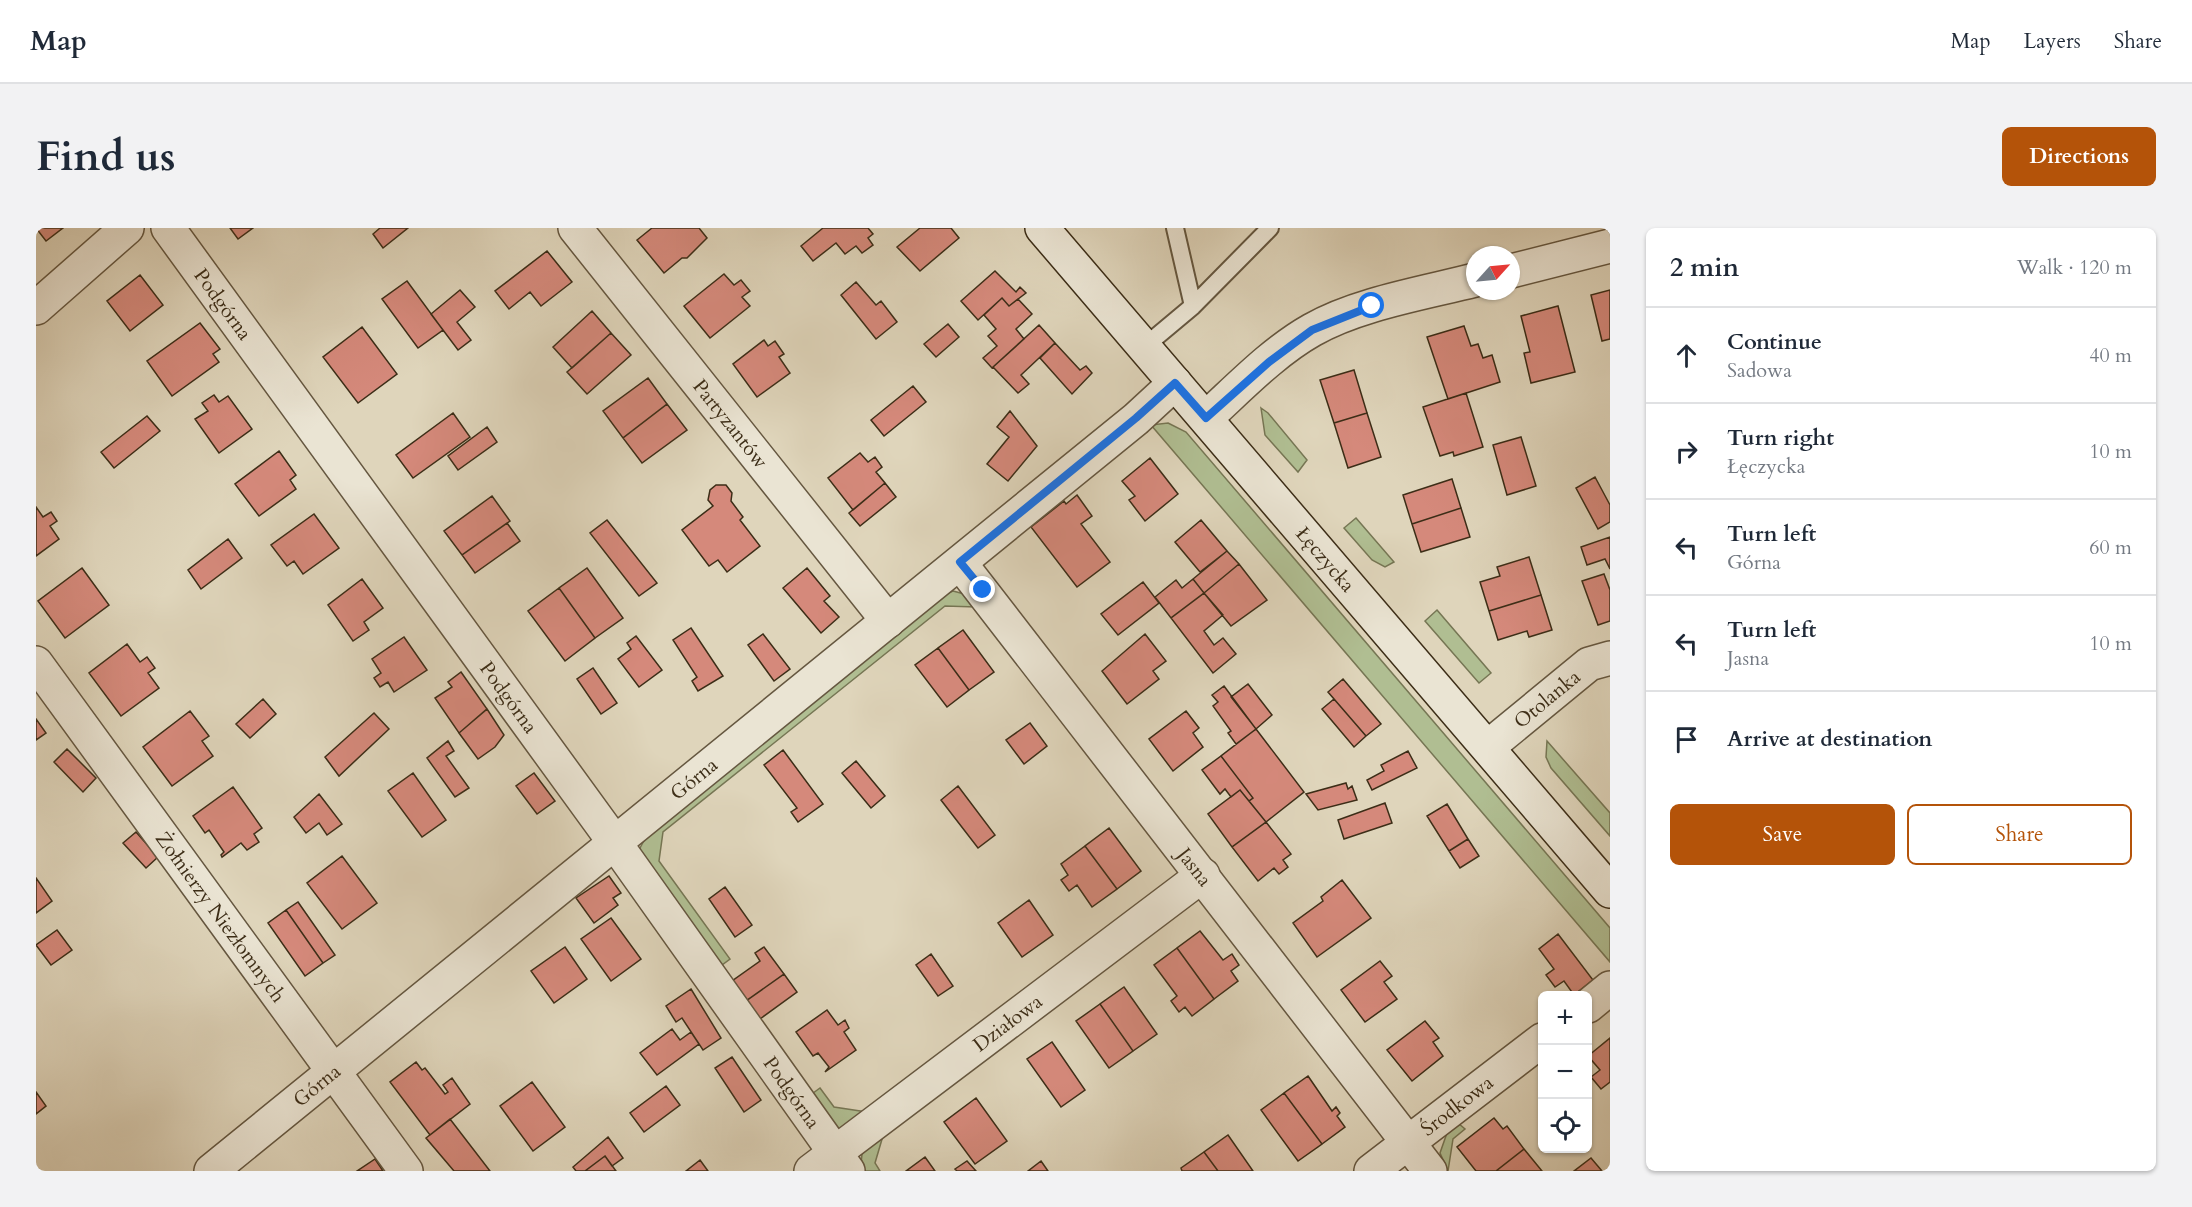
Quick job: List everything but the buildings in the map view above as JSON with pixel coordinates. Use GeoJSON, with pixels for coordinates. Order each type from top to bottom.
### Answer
{"type":"FeatureCollection","features":[{"type":"Feature","properties":{"kind":"street"},"geometry":{"type":"LineString","coordinates":[[36,308],[127,228]]}},
{"type":"Feature","properties":{"kind":"street","name":"Podgórna"},"geometry":{"type":"LineString","coordinates":[[168,228],[615,843],[832,1165]]}},
{"type":"Feature","properties":{"kind":"street","name":"Partyzantów"},"geometry":{"type":"LineString","coordinates":[[575,228],[888,621]]}},
{"type":"Feature","properties":{"kind":"street","name":"Łęczycka"},"geometry":{"type":"LineString","coordinates":[[1042,228],[1610,891]]}},
{"type":"Feature","properties":{"kind":"street"},"geometry":{"type":"LineString","coordinates":[[1520,269],[1610,246]]}},
{"type":"Feature","properties":{"kind":"street"},"geometry":{"type":"LineString","coordinates":[[1206,418],[1269,362],[1312,330],[1372,306],[1466,282]]}},
{"type":"Feature","properties":{"kind":"street","name":"Górna"},"geometry":{"type":"LineString","coordinates":[[211,1171],[888,621],[1136,418],[1175,383]]}},
{"type":"Feature","properties":{"kind":"street","name":"Jasna"},"geometry":{"type":"LineString","coordinates":[[960,562],[1430,1171]]}},
{"type":"Feature","properties":{"kind":"street","name":"Otolanka"},"geometry":{"type":"LineString","coordinates":[[1488,747],[1589,664],[1610,658]]}},
{"type":"Feature","properties":{"kind":"street","name":"Żołnierzy Niezłomnych"},"geometry":{"type":"LineString","coordinates":[[36,663],[406,1171]]}},
{"type":"Feature","properties":{"kind":"street","name":"Działowa"},"geometry":{"type":"LineString","coordinates":[[832,1165],[1203,875]]}},
{"type":"Feature","properties":{"kind":"street"},"geometry":{"type":"LineString","coordinates":[[1592,1002],[1610,988]]}},
{"type":"Feature","properties":{"kind":"street","name":"Środkowa"},"geometry":{"type":"LineString","coordinates":[[1371,1171],[1538,1043]]}},
{"type":"Feature","properties":{"kind":"lane"},"geometry":{"type":"LineString","coordinates":[[1175,228],[1193,306]]}},
{"type":"Feature","properties":{"kind":"lane"},"geometry":{"type":"LineString","coordinates":[[1144,347],[1193,306],[1256,235],[1270,228]]}},
{"type":"Feature","properties":{"kind":"green space"},"geometry":{"type":"Polygon","coordinates":[[[1261,408],[1268,413],[1307,460],[1298,472],[1265,435],[1261,408]]]}},
{"type":"Feature","properties":{"kind":"green space"},"geometry":{"type":"Polygon","coordinates":[[[1168,423],[1186,432],[1610,928],[1610,962],[1151,425],[1168,423]]]}},
{"type":"Feature","properties":{"kind":"green space"},"geometry":{"type":"Polygon","coordinates":[[[1356,518],[1394,562],[1385,567],[1372,560],[1344,528],[1356,518]]]}},
{"type":"Feature","properties":{"kind":"green space"},"geometry":{"type":"Polygon","coordinates":[[[953,591],[968,595],[976,607],[945,606],[663,832],[659,861],[730,959],[718,968],[643,863],[640,848],[647,835],[939,597],[953,591]]]}},
{"type":"Feature","properties":{"kind":"green space"},"geometry":{"type":"Polygon","coordinates":[[[1437,610],[1491,673],[1479,683],[1425,621],[1437,610]]]}},
{"type":"Feature","properties":{"kind":"green space"},"geometry":{"type":"Polygon","coordinates":[[[1547,741],[1610,813],[1610,836],[1551,768],[1546,757],[1547,741]]]}},
{"type":"Feature","properties":{"kind":"green space"},"geometry":{"type":"Polygon","coordinates":[[[820,1088],[834,1107],[867,1112],[848,1127],[838,1129],[809,1096],[820,1088]]]}},
{"type":"Feature","properties":{"kind":"green space"},"geometry":{"type":"Polygon","coordinates":[[[1458,1123],[1465,1129],[1453,1139],[1448,1171],[1440,1153],[1447,1133],[1458,1123]]]}},
{"type":"Feature","properties":{"kind":"green space"},"geometry":{"type":"Polygon","coordinates":[[[885,1129],[875,1163],[880,1171],[863,1171],[862,1156],[865,1147],[885,1129]]]}},
{"type":"Feature","properties":{"kind":"route"},"geometry":{"type":"LineString","coordinates":[[983,590],[960,562],[1136,418],[1175,383],[1206,418],[1269,362],[1312,330],[1372,306]]}}]}
